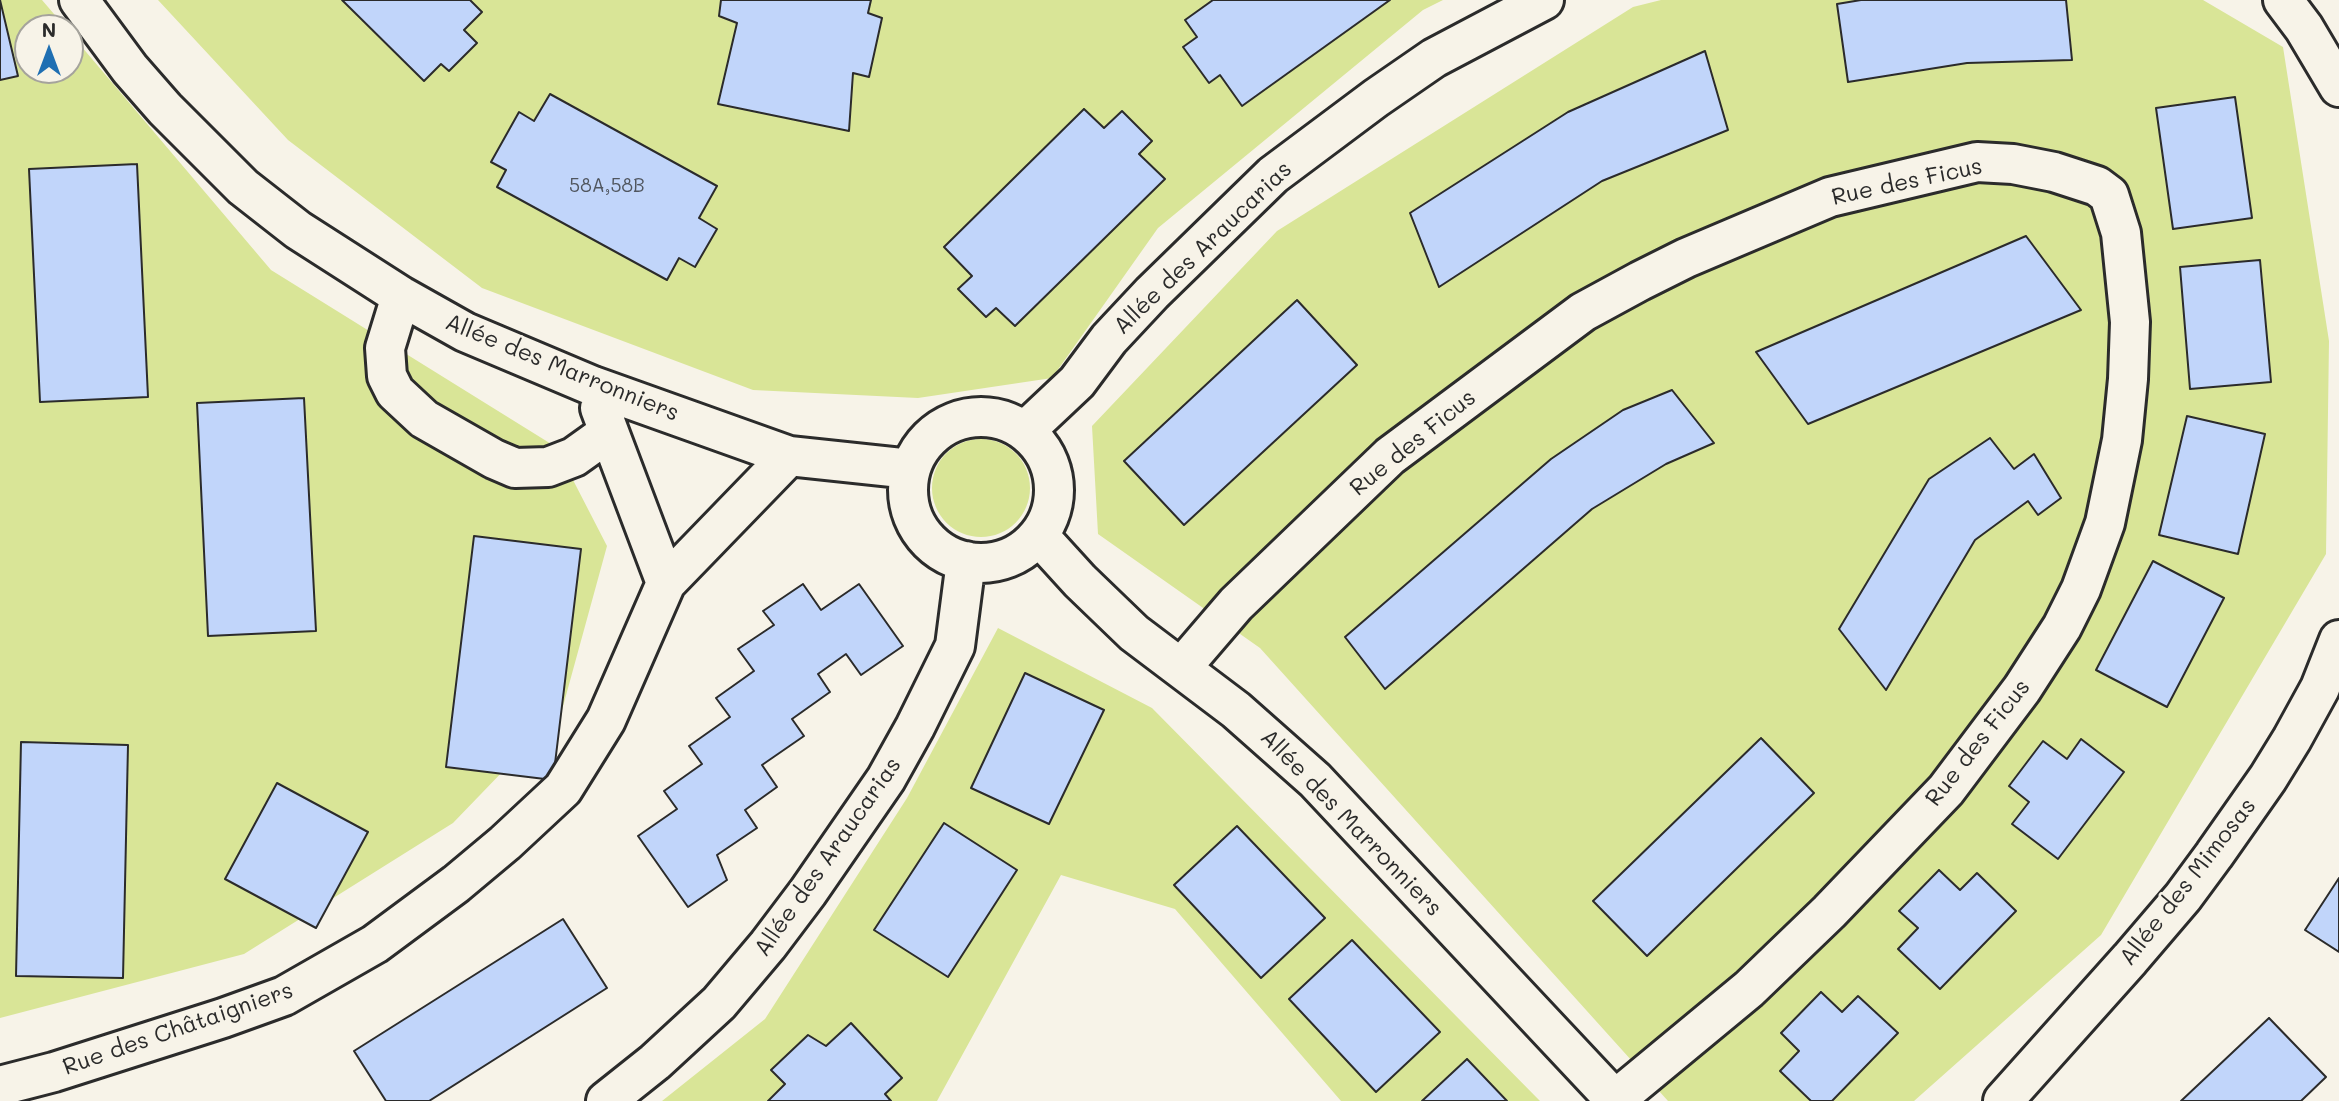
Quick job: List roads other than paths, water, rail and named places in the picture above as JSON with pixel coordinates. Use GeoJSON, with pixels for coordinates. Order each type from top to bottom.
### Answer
{"type":"FeatureCollection","features":[{"type":"Feature","properties":{"kind":"street","name":"Allée des Marronniers"},"geometry":{"type":"LineString","coordinates":[[79,0],[130,69],[165,109],[243,187],[298,230],[401,296],[465,332],[593,386],[789,456],[911,469]]}},
{"type":"Feature","properties":{"kind":"street","name":"Allée des Araucarias"},"geometry":{"type":"LineString","coordinates":[[1025,431],[1077,382],[1109,339],[1152,293],[1273,175],[1434,58],[1544,0]]}},
{"type":"Feature","properties":{"kind":"street"},"geometry":{"type":"LineString","coordinates":[[2283,0],[2304,28],[2339,86]]}},
{"type":"Feature","properties":{"kind":"street","name":"Rue des Ficus"},"geometry":{"type":"LineString","coordinates":[[1182,667],[1236,604],[1390,456],[1583,312],[1640,281],[1686,258],[1830,197],[1977,162],[2013,164],[2054,172],[2097,186],[2109,195],[2121,233],[2130,322],[2122,440],[2105,523],[2081,589],[2062,627],[2022,689],[1946,790],[1829,912],[1749,989],[1615,1101]]}},
{"type":"Feature","properties":{"kind":"street"},"geometry":{"type":"LineString","coordinates":[[401,296],[385,348],[387,376],[395,391],[424,419],[515,468],[548,467],[574,457],[609,432]]}},
{"type":"Feature","properties":{"kind":"street"},"geometry":{"type":"LineString","coordinates":[[593,386],[666,583],[789,456]]}},
{"type":"Feature","properties":{"kind":"street"},"geometry":{"type":"LineString","coordinates":[[976,416],[1014,424],[1025,431],[1043,450],[1053,474],[1054,500],[1051,513],[1039,536],[1027,547],[998,561],[982,563],[966,561],[943,552],[924,537],[912,516],[907,493],[911,469],[930,436],[951,423],[976,416]]}},
{"type":"Feature","properties":{"kind":"street","name":"Allée des Marronniers"},"geometry":{"type":"LineString","coordinates":[[1039,536],[1080,581],[1134,633],[1182,667],[1261,730],[1315,780],[1615,1101]]}},
{"type":"Feature","properties":{"kind":"street","name":"Allée des Araucarias"},"geometry":{"type":"LineString","coordinates":[[606,1101],[655,1062],[719,1003],[792,913],[886,779],[955,646],[966,561]]}},
{"type":"Feature","properties":{"kind":"street","name":"Rue des Châtaigniers"},"geometry":{"type":"LineString","coordinates":[[0,1086],[54,1072],[210,1023],[284,996],[374,944],[440,896],[505,844],[563,789],[606,720],[666,583]]}},
{"type":"Feature","properties":{"kind":"street","name":"Allée des Mimosas"},"geometry":{"type":"LineString","coordinates":[[2003,1101],[2130,960],[2214,855],[2292,739],[2320,688],[2339,640]]}}]}
